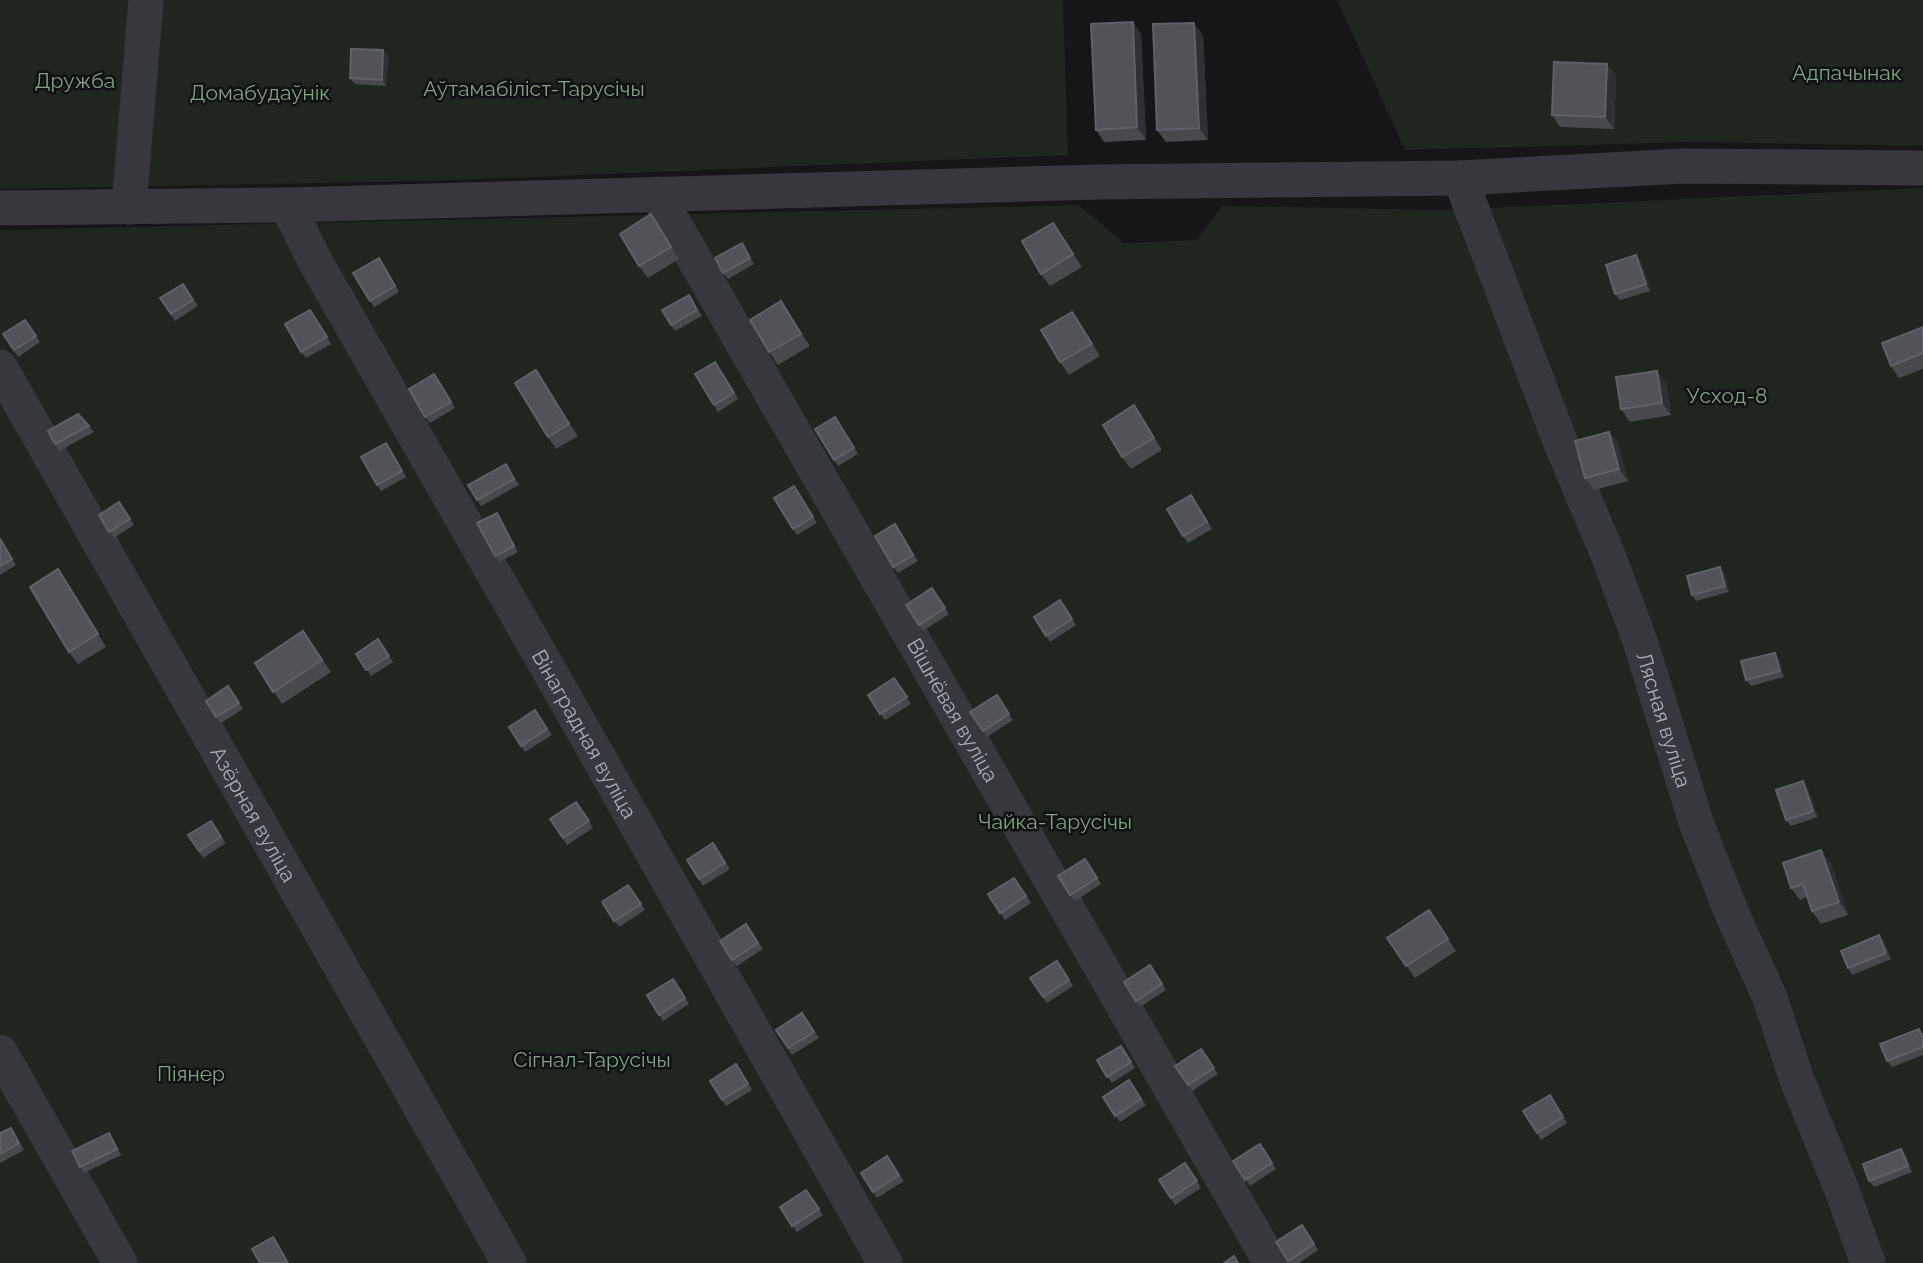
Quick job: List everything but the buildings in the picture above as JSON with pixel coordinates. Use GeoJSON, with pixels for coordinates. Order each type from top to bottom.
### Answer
{"type":"FeatureCollection","features":[{"type":"Feature","properties":{"kind":"street"},"geometry":{"type":"LineString","coordinates":[[129,207],[146,0]]}},
{"type":"Feature","properties":{"kind":"street"},"geometry":{"type":"LineString","coordinates":[[0,208],[287,205],[1099,182],[1460,177],[1683,166],[1923,168]]}},
{"type":"Feature","properties":{"kind":"street","name":"Лясная вуліца"},"geometry":{"type":"LineString","coordinates":[[1460,177],[1560,441],[1608,555],[1640,641],[1697,825],[1733,916],[1770,998],[1797,1080],[1868,1263]]}},
{"type":"Feature","properties":{"kind":"street","name":"Вішнёвая вуліца"},"geometry":{"type":"LineString","coordinates":[[657,194],[1271,1263]]}},
{"type":"Feature","properties":{"kind":"street","name":"Вінаградная вуліца"},"geometry":{"type":"LineString","coordinates":[[287,205],[314,261],[886,1263]]}},
{"type":"Feature","properties":{"kind":"street","name":"Азёрная вуліца"},"geometry":{"type":"LineString","coordinates":[[0,367],[509,1263]]}},
{"type":"Feature","properties":{"kind":"street"},"geometry":{"type":"LineString","coordinates":[[0,1052],[120,1263]]}},
{"type":"Feature","properties":{"kind":"green space"},"geometry":{"type":"Polygon","coordinates":[[[0,0],[1063,0],[1068,155],[432,181],[0,189],[0,0]]]}},
{"type":"Feature","properties":{"kind":"green space","name":"Адпачынак"},"geometry":{"type":"Polygon","coordinates":[[[1337,0],[1923,0],[1923,146],[1690,142],[1405,150],[1337,0]]]}},
{"type":"Feature","properties":{"kind":"green space"},"geometry":{"type":"Polygon","coordinates":[[[1923,188],[1923,1263],[0,1263],[0,230],[1079,205],[1124,243],[1197,240],[1222,206],[1446,210],[1923,188]]]}},
{"type":"Feature","properties":{"kind":"park label","name":"Дружба"},"geometry":{"type":"Point","coordinates":[75,80]}},
{"type":"Feature","properties":{"kind":"park label","name":"Аўтамабіліст-Тарусічы"},"geometry":{"type":"Point","coordinates":[534,88]}},
{"type":"Feature","properties":{"kind":"park label","name":"Домабудаўнік"},"geometry":{"type":"Point","coordinates":[260,92]}},
{"type":"Feature","properties":{"kind":"park label","name":"Усход-8"},"geometry":{"type":"Point","coordinates":[1727,395]}},
{"type":"Feature","properties":{"kind":"park label","name":"Чайка-Тарусічы"},"geometry":{"type":"Point","coordinates":[1055,821]}},
{"type":"Feature","properties":{"kind":"park label","name":"Сігнал-Тарусічы"},"geometry":{"type":"Point","coordinates":[592,1059]}},
{"type":"Feature","properties":{"kind":"park label","name":"Піянер"},"geometry":{"type":"Point","coordinates":[191,1073]}}]}
